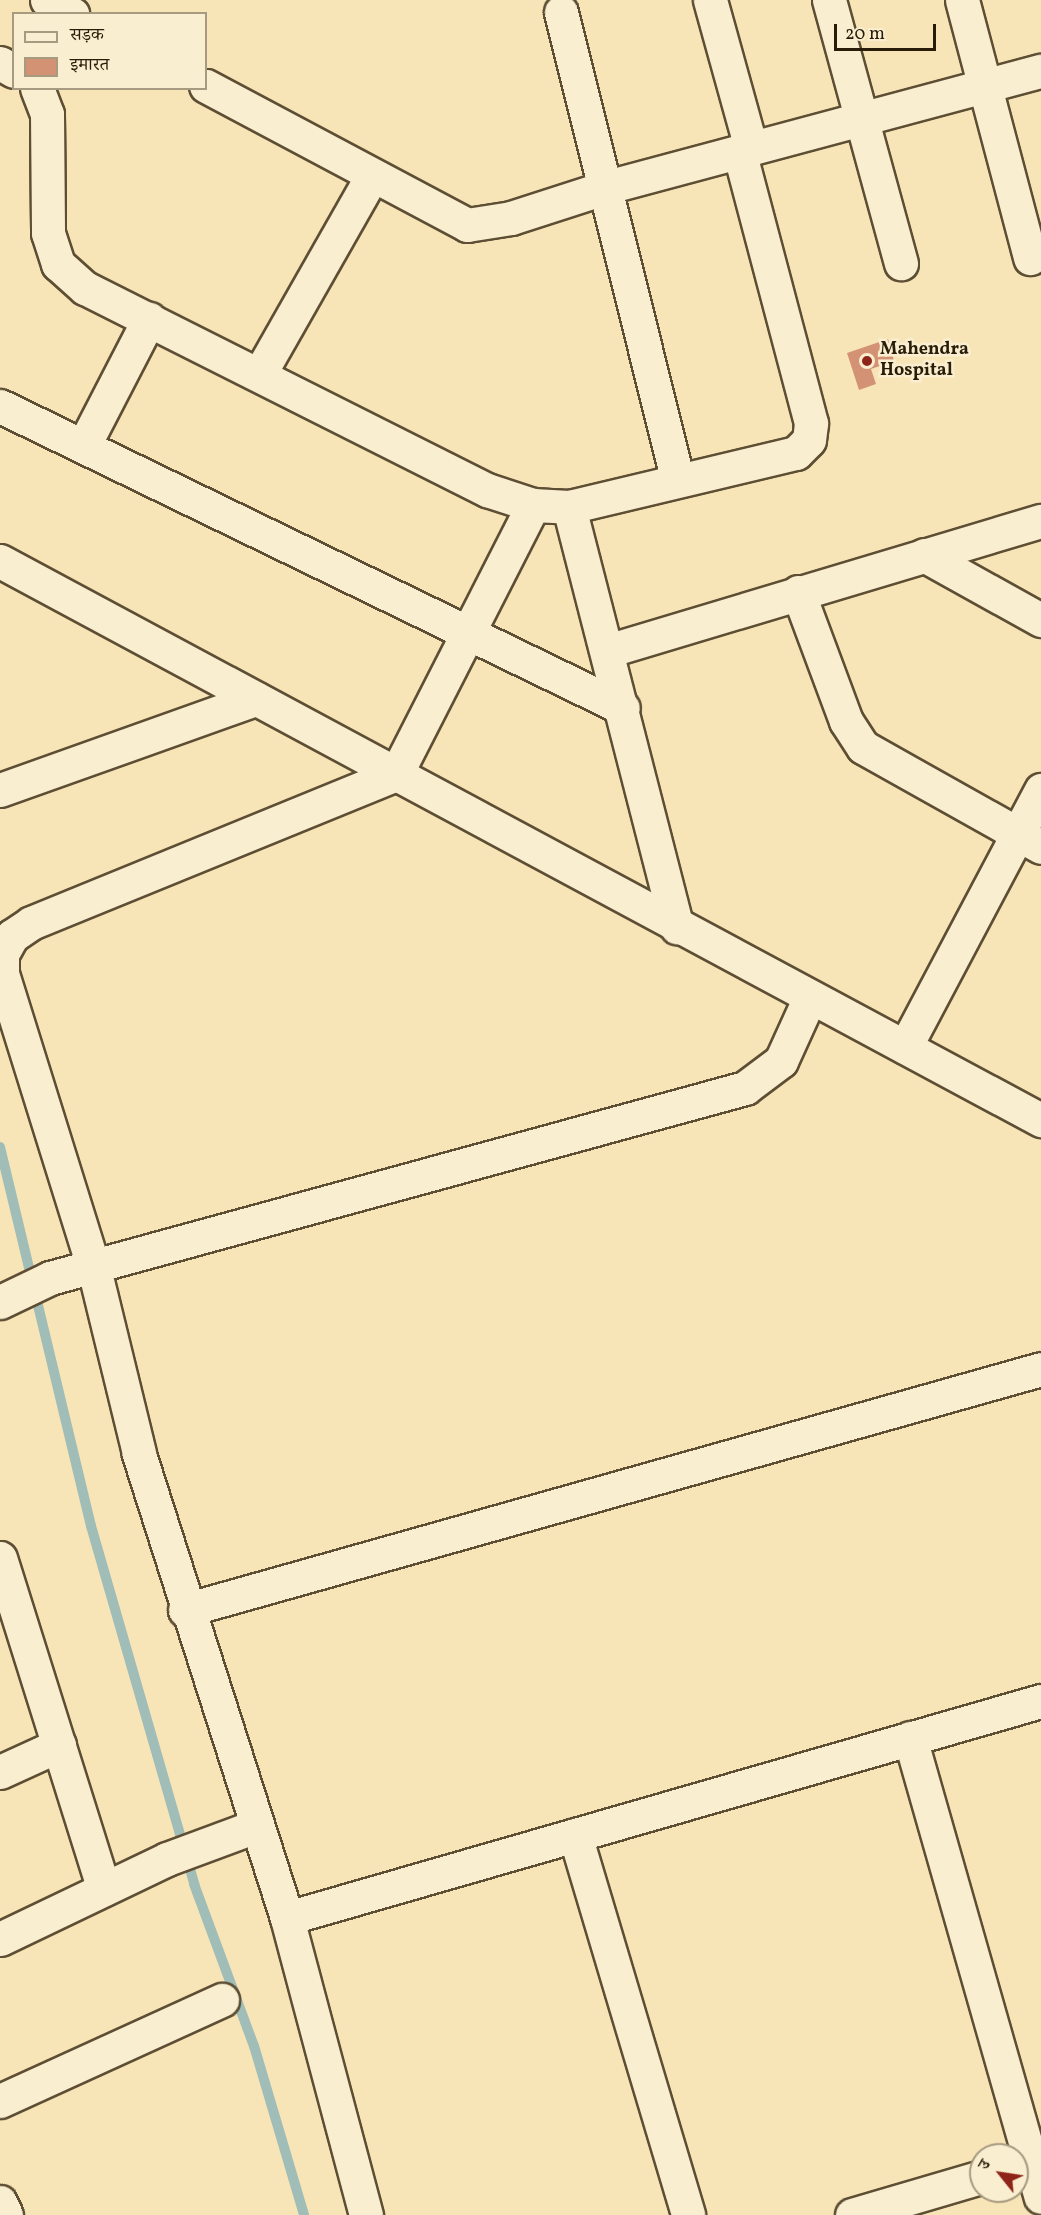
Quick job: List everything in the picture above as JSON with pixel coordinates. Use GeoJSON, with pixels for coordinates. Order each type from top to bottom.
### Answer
{"type":"FeatureCollection","features":[{"type":"Feature","properties":{"kind":"street"},"geometry":{"type":"LineString","coordinates":[[48,0],[69,12]]}},
{"type":"Feature","properties":{"kind":"street"},"geometry":{"type":"LineString","coordinates":[[38,90],[47,114],[48,233],[58,264],[85,288],[260,373],[487,490],[533,505],[570,507],[796,453],[809,440],[811,423],[710,0]]}},
{"type":"Feature","properties":{"kind":"street"},"geometry":{"type":"LineString","coordinates":[[829,0],[901,263]]}},
{"type":"Feature","properties":{"kind":"street"},"geometry":{"type":"LineString","coordinates":[[962,0],[1030,258]]}},
{"type":"Feature","properties":{"kind":"street"},"geometry":{"type":"LineString","coordinates":[[561,12],[607,187],[678,480]]}},
{"type":"Feature","properties":{"kind":"street"},"geometry":{"type":"LineString","coordinates":[[207,87],[467,225],[511,218],[607,187],[1041,71]]}},
{"type":"Feature","properties":{"kind":"street"},"geometry":{"type":"LineString","coordinates":[[260,373],[372,176]]}},
{"type":"Feature","properties":{"kind":"street"},"geometry":{"type":"LineString","coordinates":[[84,446],[149,319]]}},
{"type":"Feature","properties":{"kind":"street"},"geometry":{"type":"LineString","coordinates":[[0,406],[622,708]]}},
{"type":"Feature","properties":{"kind":"street"},"geometry":{"type":"LineString","coordinates":[[366,2215],[287,1918],[185,1610],[94,1269],[2,973],[2,954],[12,936],[31,923],[396,774],[533,505]]}},
{"type":"Feature","properties":{"kind":"street"},"geometry":{"type":"LineString","coordinates":[[570,507],[678,927]]}},
{"type":"Feature","properties":{"kind":"street"},"geometry":{"type":"LineString","coordinates":[[608,651],[798,592],[1041,521]]}},
{"type":"Feature","properties":{"kind":"street"},"geometry":{"type":"LineString","coordinates":[[924,555],[1041,620]]}},
{"type":"Feature","properties":{"kind":"street"},"geometry":{"type":"LineString","coordinates":[[0,561],[1041,1120]]}},
{"type":"Feature","properties":{"kind":"street"},"geometry":{"type":"LineString","coordinates":[[798,592],[846,721],[863,747],[1029,840]]}},
{"type":"Feature","properties":{"kind":"street"},"geometry":{"type":"LineString","coordinates":[[0,790],[256,699]]}},
{"type":"Feature","properties":{"kind":"street"},"geometry":{"type":"LineString","coordinates":[[905,1047],[1029,840],[1041,790]]}},
{"type":"Feature","properties":{"kind":"street"},"geometry":{"type":"LineString","coordinates":[[9,1298],[50,1278],[94,1269],[744,1088],[781,1061],[810,997]]}},
{"type":"Feature","properties":{"kind":"street"},"geometry":{"type":"LineString","coordinates":[[185,1610],[1041,1369]]}},
{"type":"Feature","properties":{"kind":"street"},"geometry":{"type":"LineString","coordinates":[[0,1558],[6,1597],[58,1745],[104,1889]]}},
{"type":"Feature","properties":{"kind":"street"},"geometry":{"type":"LineString","coordinates":[[287,1918],[1041,1701]]}},
{"type":"Feature","properties":{"kind":"street"},"geometry":{"type":"LineString","coordinates":[[910,1738],[1018,2143]]}},
{"type":"Feature","properties":{"kind":"street"},"geometry":{"type":"LineString","coordinates":[[0,1772],[58,1745]]}},
{"type":"Feature","properties":{"kind":"street"},"geometry":{"type":"LineString","coordinates":[[0,1939],[167,1859],[256,1827]]}},
{"type":"Feature","properties":{"kind":"street"},"geometry":{"type":"LineString","coordinates":[[575,1835],[688,2215]]}},
{"type":"Feature","properties":{"kind":"street"},"geometry":{"type":"LineString","coordinates":[[0,2101],[222,2000]]}},
{"type":"Feature","properties":{"kind":"street"},"geometry":{"type":"LineString","coordinates":[[1029,2174],[1041,2197]]}},
{"type":"Feature","properties":{"kind":"street"},"geometry":{"type":"LineString","coordinates":[[852,2215],[969,2181]]}},
{"type":"Feature","properties":{"kind":"street"},"geometry":{"type":"LineString","coordinates":[[0,2202],[6,2215]]}},
{"type":"Feature","properties":{"kind":"building"},"geometry":{"type":"Polygon","coordinates":[[[888,339],[894,361],[871,369],[876,384],[859,390],[847,353],[888,339]]]}},
{"type":"Feature","properties":{"kind":"waterway"},"geometry":{"type":"LineString","coordinates":[[0,1147],[91,1526],[194,1884],[254,2046],[304,2215]]}},
{"type":"Feature","properties":{"kind":"place","name":"Mahendra Hospital"},"geometry":{"type":"Point","coordinates":[867,361]}}]}
